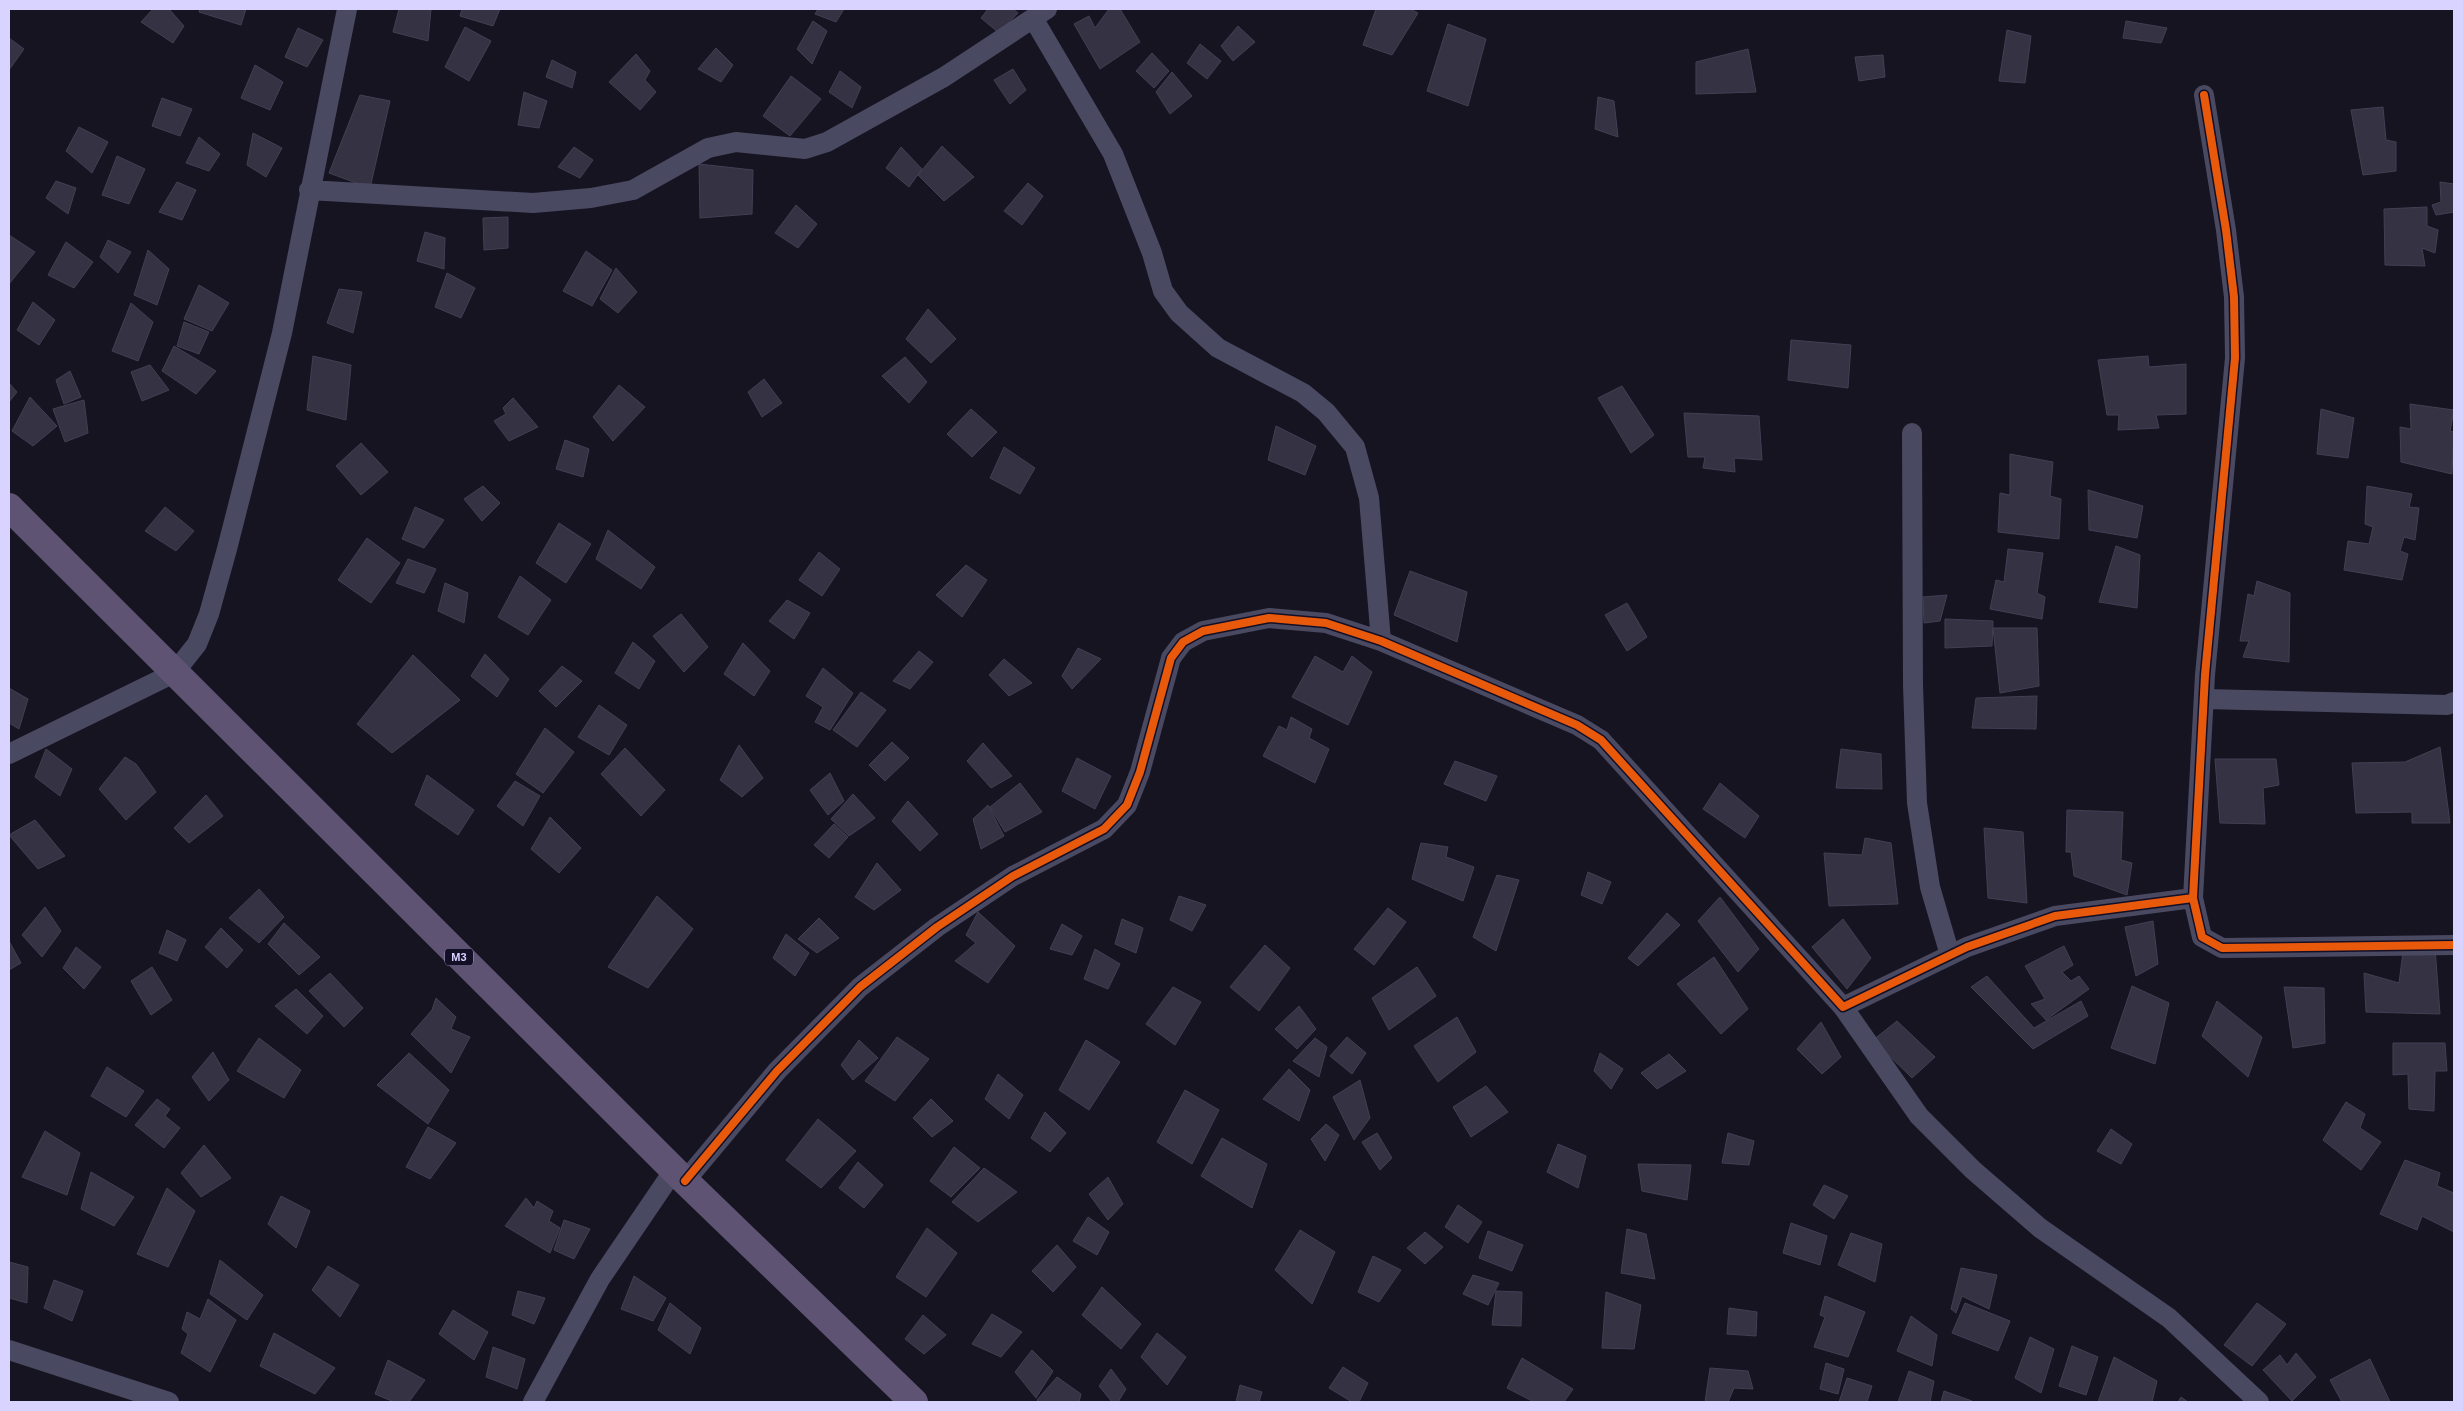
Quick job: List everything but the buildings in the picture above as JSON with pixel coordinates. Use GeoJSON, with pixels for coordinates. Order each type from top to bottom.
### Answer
{"type":"FeatureCollection","features":[{"type":"Feature","properties":{"kind":"main road","name":"M3"},"geometry":{"type":"LineString","coordinates":[[9,507],[679,1175],[914,1402]]}},
{"type":"Feature","properties":{"kind":"street"},"geometry":{"type":"LineString","coordinates":[[9,754],[174,673],[197,644],[209,614],[228,549],[282,333],[309,190],[347,9]]}},
{"type":"Feature","properties":{"kind":"street"},"geometry":{"type":"LineString","coordinates":[[309,190],[533,203],[591,198],[633,190],[708,148],[736,142],[805,149],[827,142],[944,77],[1040,13],[1113,154],[1152,253],[1163,291],[1179,313],[1218,348],[1303,393],[1326,412],[1355,447],[1369,498],[1381,641]]}},
{"type":"Feature","properties":{"kind":"street"},"geometry":{"type":"LineString","coordinates":[[2204,95],[2226,230],[2234,297],[2235,358],[2204,699],[2193,898],[2202,937],[2222,948],[2454,945]]}},
{"type":"Feature","properties":{"kind":"street"},"geometry":{"type":"LineString","coordinates":[[1912,433],[1913,685],[1917,803],[1930,887],[1950,955]]}},
{"type":"Feature","properties":{"kind":"street"},"geometry":{"type":"LineString","coordinates":[[533,1402],[600,1278],[679,1175],[860,986],[937,927],[1013,876],[1104,829],[1127,805],[1140,772],[1171,658],[1183,642],[1203,631],[1269,618],[1326,623],[1381,641],[1552,713],[1577,725],[1601,740],[1843,1007],[1918,1116],[1972,1170],[2040,1228],[2169,1318],[2259,1402]]}},
{"type":"Feature","properties":{"kind":"street"},"geometry":{"type":"LineString","coordinates":[[2204,699],[2447,705],[2454,702]]}},
{"type":"Feature","properties":{"kind":"street"},"geometry":{"type":"LineString","coordinates":[[1843,1007],[1950,955],[2055,916],[2193,898]]}},
{"type":"Feature","properties":{"kind":"street"},"geometry":{"type":"LineString","coordinates":[[9,1350],[169,1402]]}},
{"type":"Feature","properties":{"kind":"cycle path"},"geometry":{"type":"LineString","coordinates":[[2204,95],[2226,230],[2234,297],[2235,358],[2205,675],[2193,898],[2202,937],[2222,948],[2454,945]]}},
{"type":"Feature","properties":{"kind":"cycle path"},"geometry":{"type":"LineString","coordinates":[[685,1181],[777,1071],[860,987],[937,927],[1013,876],[1104,829],[1127,805],[1140,772],[1171,658],[1183,642],[1203,631],[1269,618],[1326,623],[1381,641],[1577,725],[1601,740],[1843,1007],[1967,947],[2055,916],[2193,898]]}}]}
